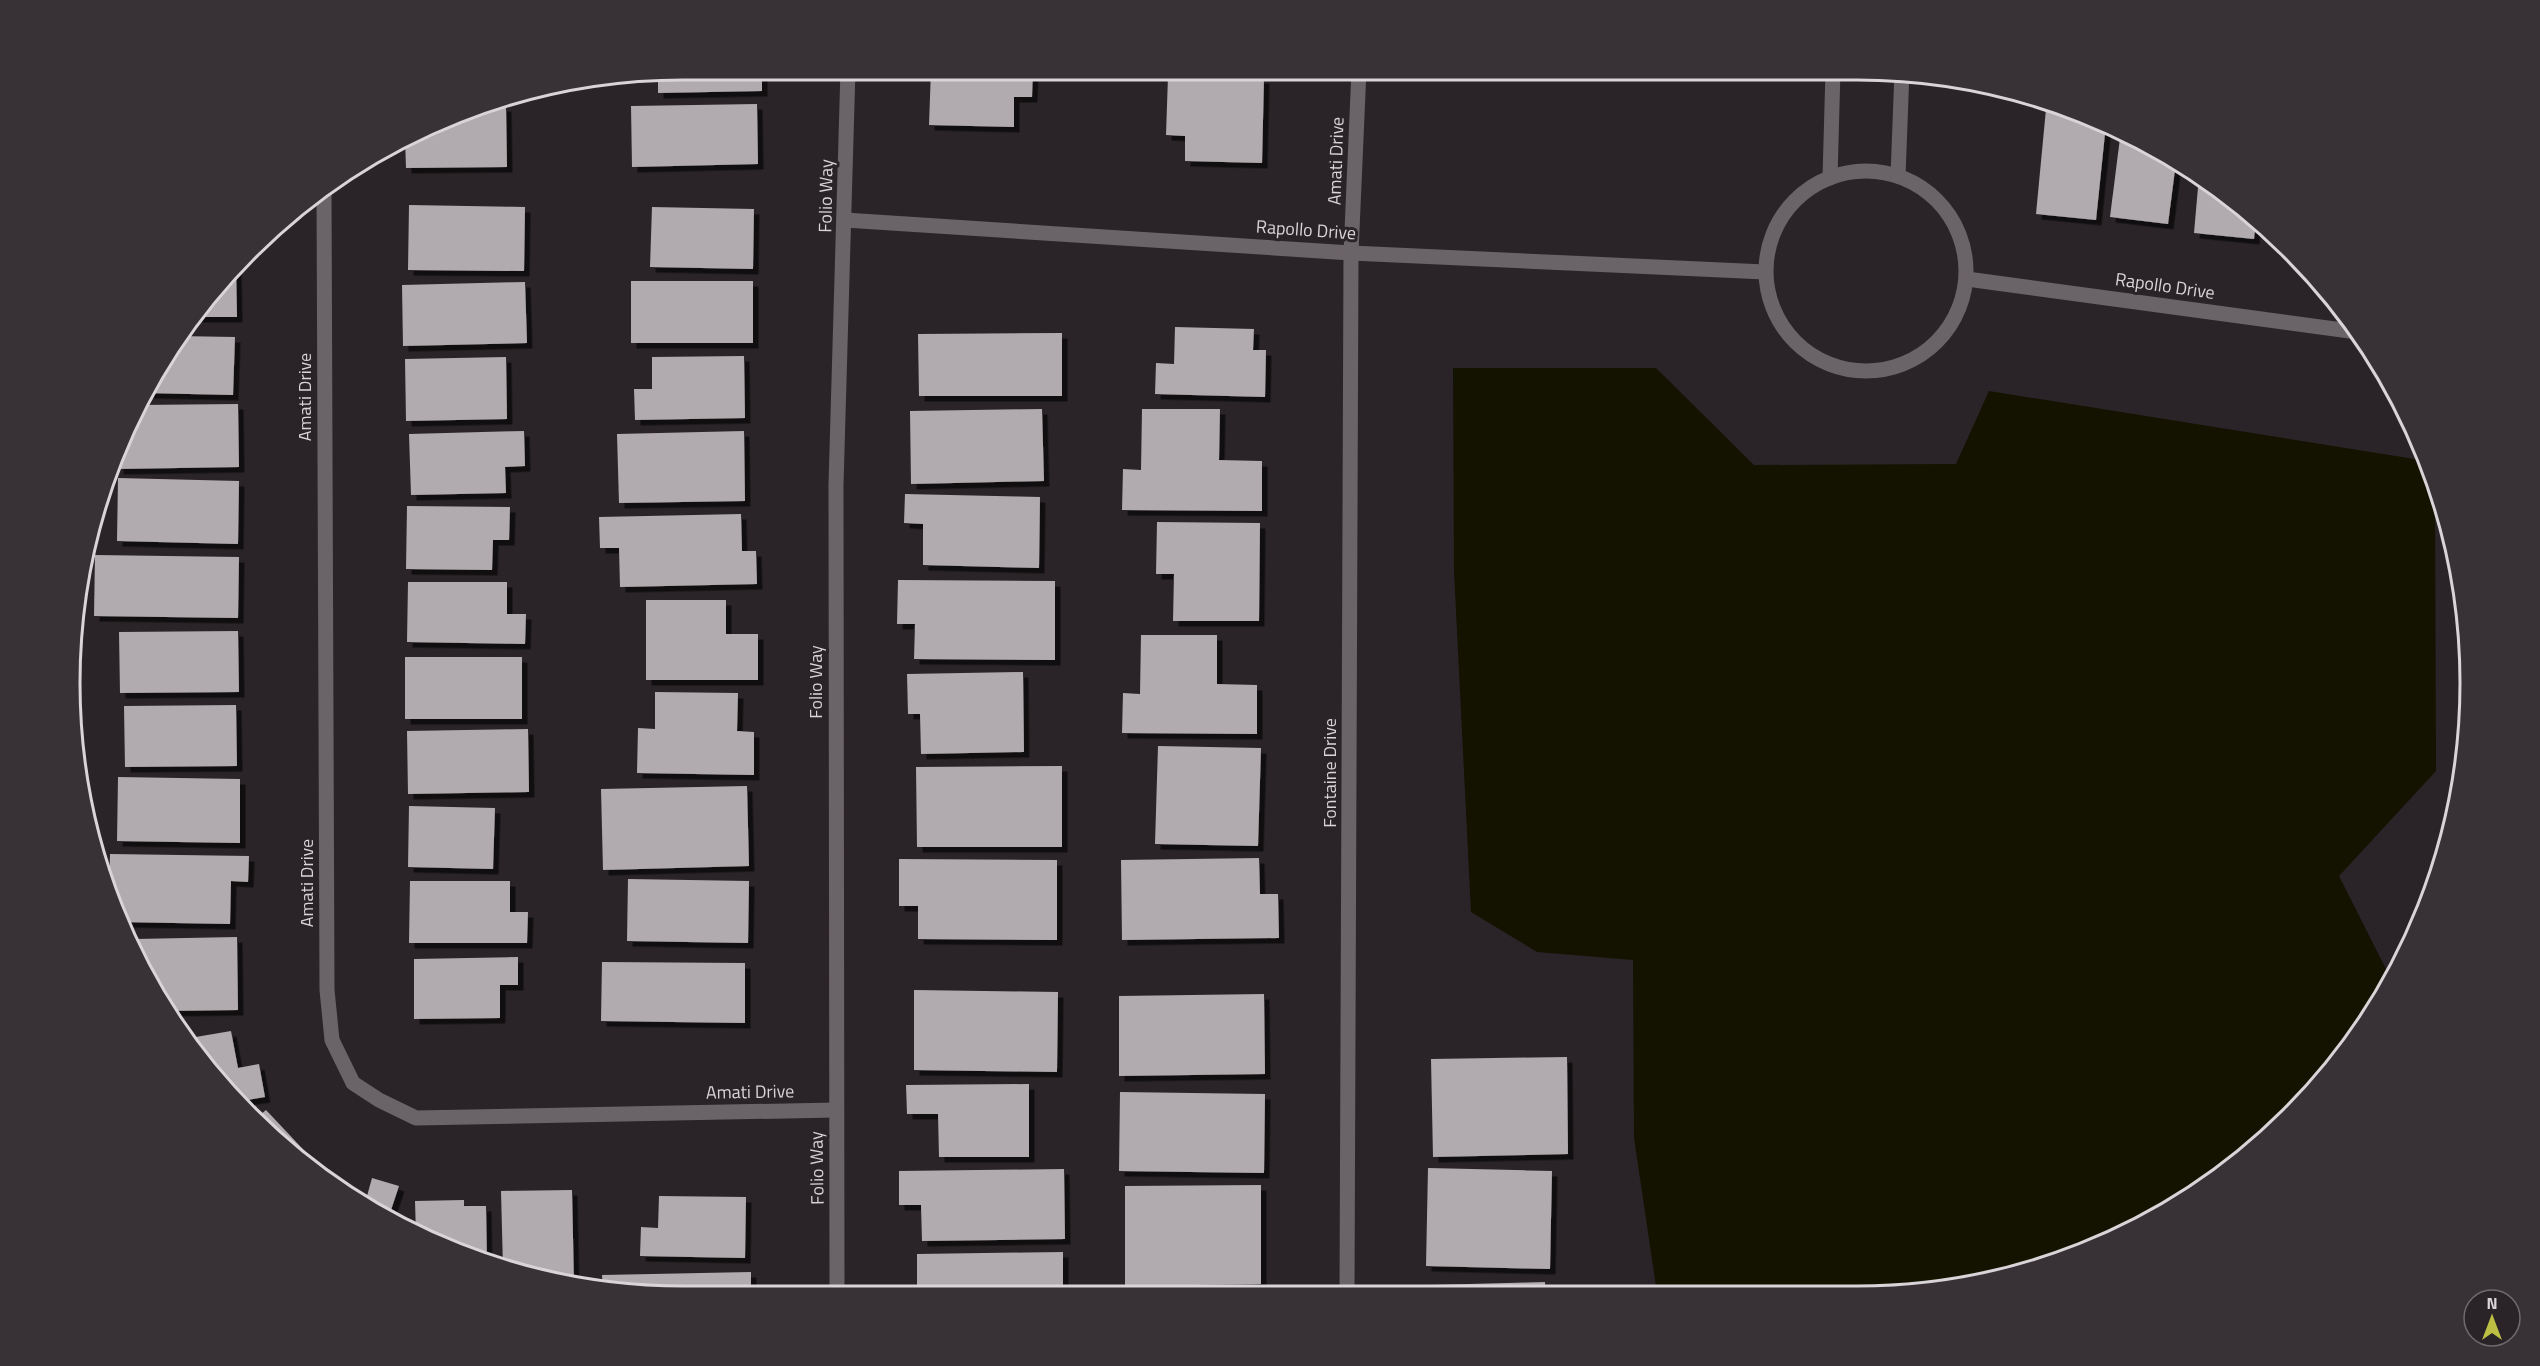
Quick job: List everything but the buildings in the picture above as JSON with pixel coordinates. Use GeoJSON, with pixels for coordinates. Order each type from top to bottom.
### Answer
{"type":"FeatureCollection","features":[{"type":"Feature","properties":{"kind":"street","name":"Folio Way"},"geometry":{"type":"LineString","coordinates":[[837,1286],[836,485],[848,80]]}},
{"type":"Feature","properties":{"kind":"street","name":"Amati Drive"},"geometry":{"type":"LineString","coordinates":[[1351,253],[1359,80]]}},
{"type":"Feature","properties":{"kind":"street"},"geometry":{"type":"LineString","coordinates":[[1830,178],[1833,80]]}},
{"type":"Feature","properties":{"kind":"street"},"geometry":{"type":"LineString","coordinates":[[1898,176],[1902,82]]}},
{"type":"Feature","properties":{"kind":"street"},"geometry":{"type":"LineString","coordinates":[[1864,171],[1898,176],[1936,199],[1961,235],[1967,279],[1954,321],[1925,354],[1885,370],[1841,369],[1802,350],[1775,315],[1765,272],[1773,233],[1796,199],[1830,178],[1864,171]]}},
{"type":"Feature","properties":{"kind":"street","name":"Amati Drive"},"geometry":{"type":"LineString","coordinates":[[324,198],[327,990],[332,1040],[353,1083],[379,1100],[416,1118],[836,1110]]}},
{"type":"Feature","properties":{"kind":"street","name":"Rapollo Drive"},"geometry":{"type":"LineString","coordinates":[[845,220],[1351,253],[1765,272]]}},
{"type":"Feature","properties":{"kind":"street","name":"Fontaine Drive"},"geometry":{"type":"LineString","coordinates":[[1347,1286],[1351,253]]}},
{"type":"Feature","properties":{"kind":"street","name":"Rapollo Drive"},"geometry":{"type":"LineString","coordinates":[[1967,279],[2346,331]]}},
{"type":"Feature","properties":{"kind":"shaded area"},"geometry":{"type":"Polygon","coordinates":[[[1453,368],[1656,368],[1754,465],[1956,464],[1989,391],[2418,460],[2435,512],[2436,771],[2339,876],[2387,971],[2359,1018],[2336,1050],[2284,1110],[2255,1137],[2192,1185],[2159,1206],[2088,1241],[2013,1266],[1936,1281],[1857,1286],[1656,1286],[1634,1138],[1633,960],[1537,952],[1471,912],[1454,571],[1453,368]]]}}]}
